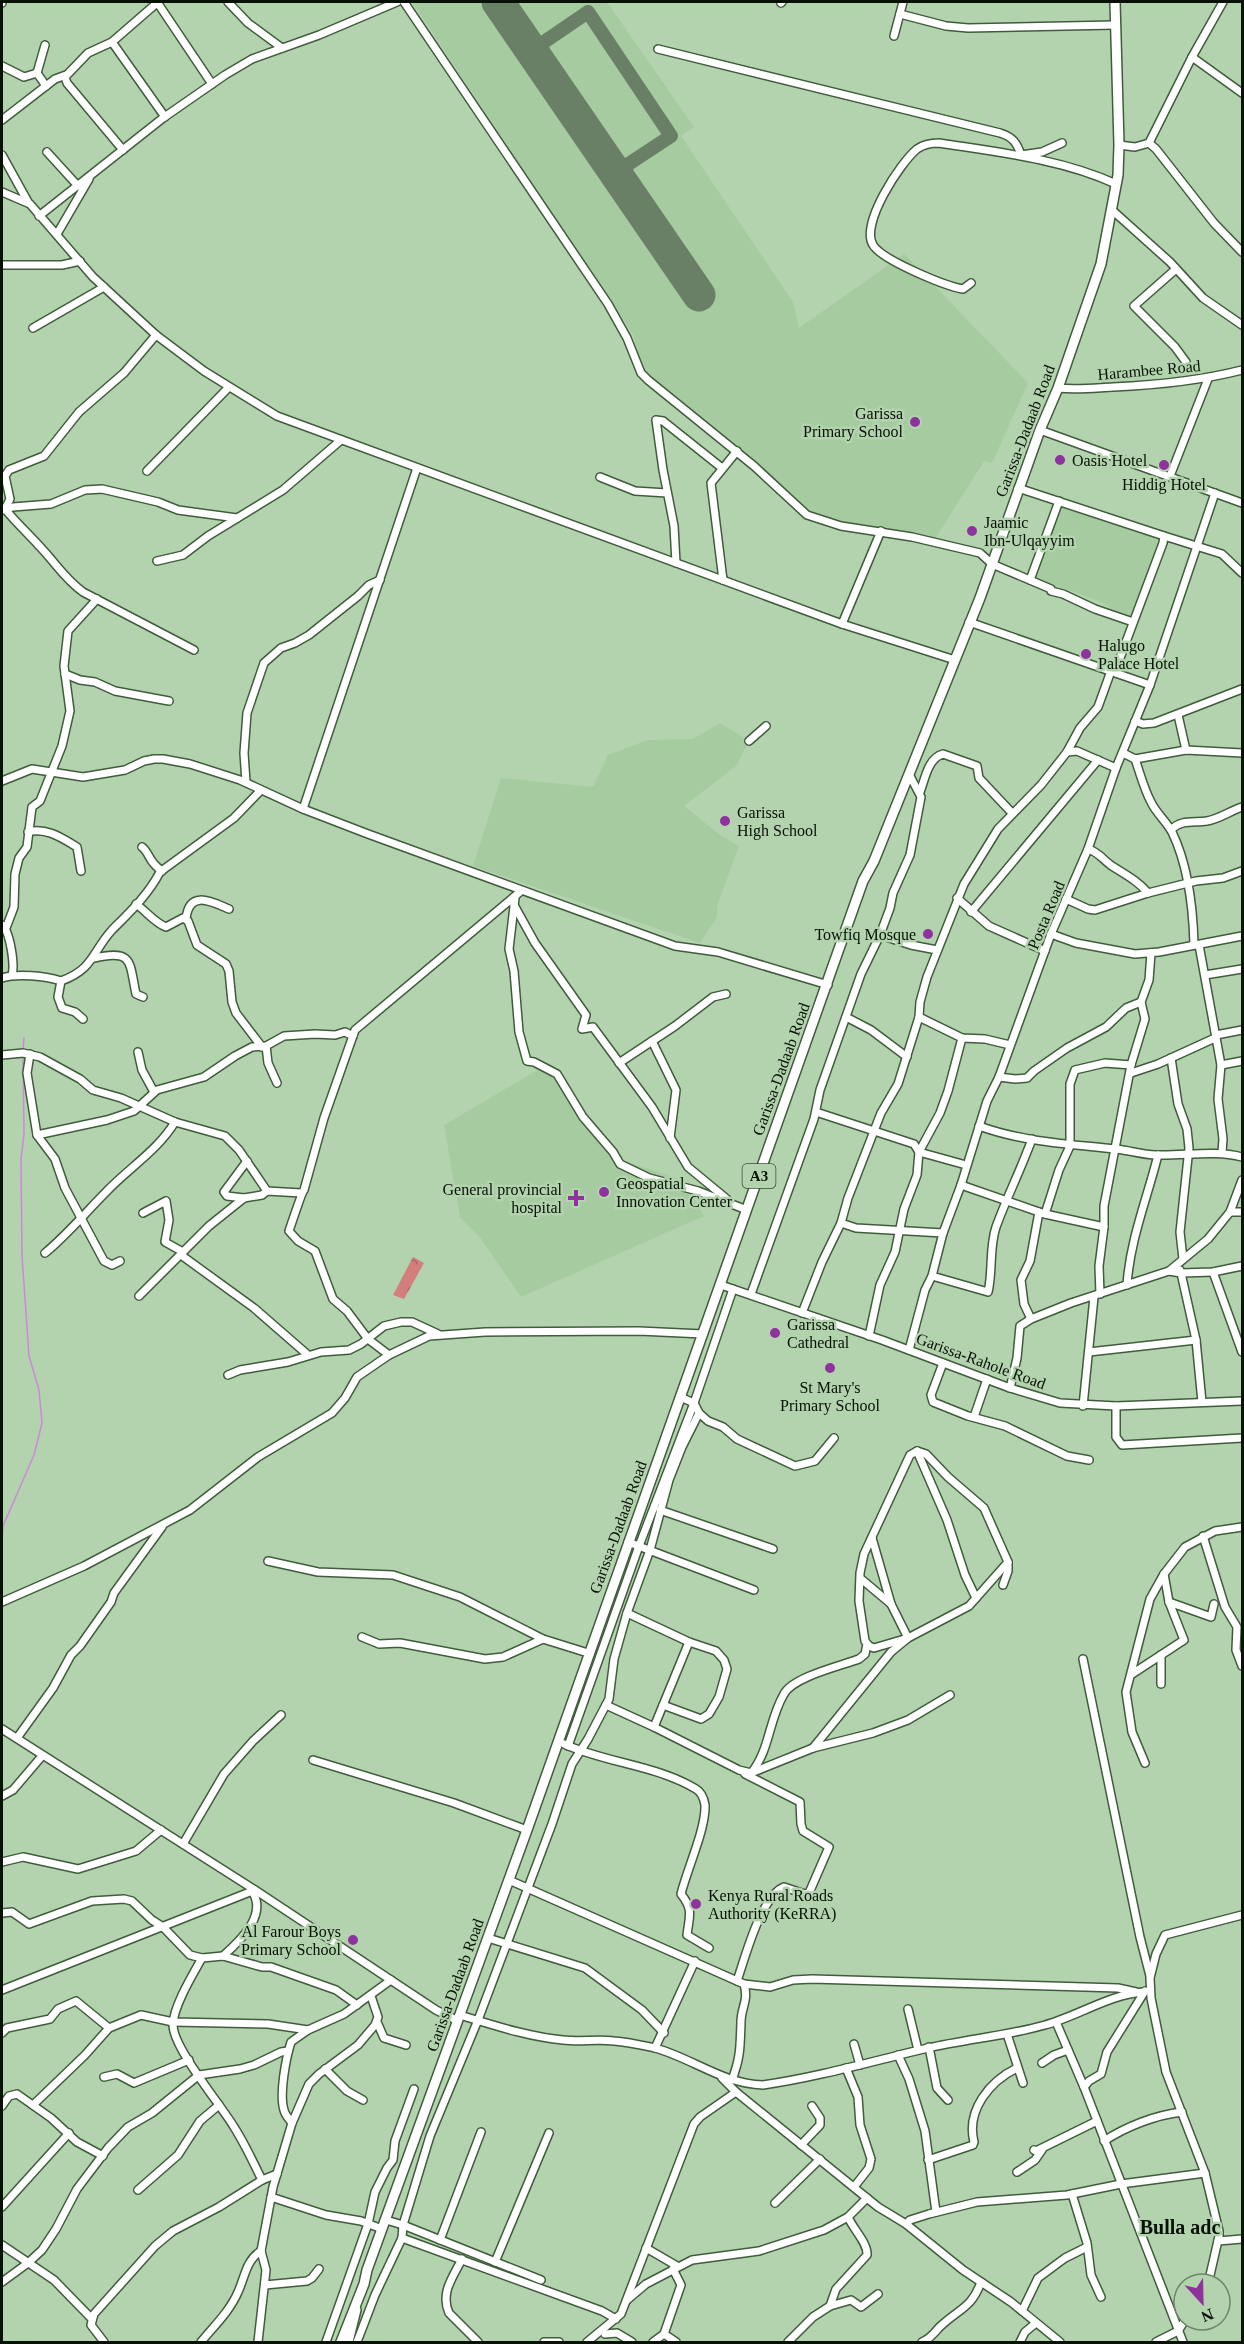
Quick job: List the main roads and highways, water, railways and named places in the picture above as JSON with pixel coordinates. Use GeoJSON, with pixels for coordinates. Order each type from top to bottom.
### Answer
{"type":"FeatureCollection","features":[{"type":"Feature","properties":{"kind":"highway","name":"Garissa-Dadaab Road"},"geometry":{"type":"LineString","coordinates":[[341,2343],[527,1830],[863,881],[874,861],[955,660],[1018,488],[1058,388],[1101,264],[1116,184],[1119,145],[1115,2]]}},
{"type":"Feature","properties":{"kind":"waterway"},"geometry":{"type":"LineString","coordinates":[[23,1049],[24,1038]]}},
{"type":"Feature","properties":{"kind":"waterway"},"geometry":{"type":"LineString","coordinates":[[2,1544],[3,1526],[34,1455],[42,1423],[39,1390],[29,1356],[22,1256],[23,1057]]}},
{"type":"Feature","properties":{"kind":"place","name":"Garissa Primary School"},"geometry":{"type":"Point","coordinates":[915,422]}},
{"type":"Feature","properties":{"kind":"place","name":"Oasis Hotel"},"geometry":{"type":"Point","coordinates":[1060,460]}},
{"type":"Feature","properties":{"kind":"place","name":"Hiddig Hotel"},"geometry":{"type":"Point","coordinates":[1164,465]}},
{"type":"Feature","properties":{"kind":"place","name":"Jaamic Ibn-Ulqayyim"},"geometry":{"type":"Point","coordinates":[972,531]}},
{"type":"Feature","properties":{"kind":"place","name":"Halugo Palace Hotel"},"geometry":{"type":"Point","coordinates":[1086,654]}},
{"type":"Feature","properties":{"kind":"place","name":"Garissa High School"},"geometry":{"type":"Point","coordinates":[725,821]}},
{"type":"Feature","properties":{"kind":"place","name":"Towfiq Mosque"},"geometry":{"type":"Point","coordinates":[928,934]}},
{"type":"Feature","properties":{"kind":"place","name":"Geospatial Innovation Center"},"geometry":{"type":"Point","coordinates":[604,1192]}},
{"type":"Feature","properties":{"kind":"place","name":"General provincial hospital"},"geometry":{"type":"Point","coordinates":[576,1198]}},
{"type":"Feature","properties":{"kind":"place","name":"Garissa Cathedral"},"geometry":{"type":"Point","coordinates":[775,1333]}},
{"type":"Feature","properties":{"kind":"place","name":"St Mary's Primary School"},"geometry":{"type":"Point","coordinates":[830,1368]}},
{"type":"Feature","properties":{"kind":"place","name":"Kenya Rural Roads Authority (KeRRA)"},"geometry":{"type":"Point","coordinates":[696,1904]}},
{"type":"Feature","properties":{"kind":"place","name":"Al Farour Boys Primary School"},"geometry":{"type":"Point","coordinates":[353,1940]}},
{"type":"Feature","properties":{"kind":"district","name":"Bulla adc"},"geometry":{"type":"Point","coordinates":[1180,2227]}}]}
